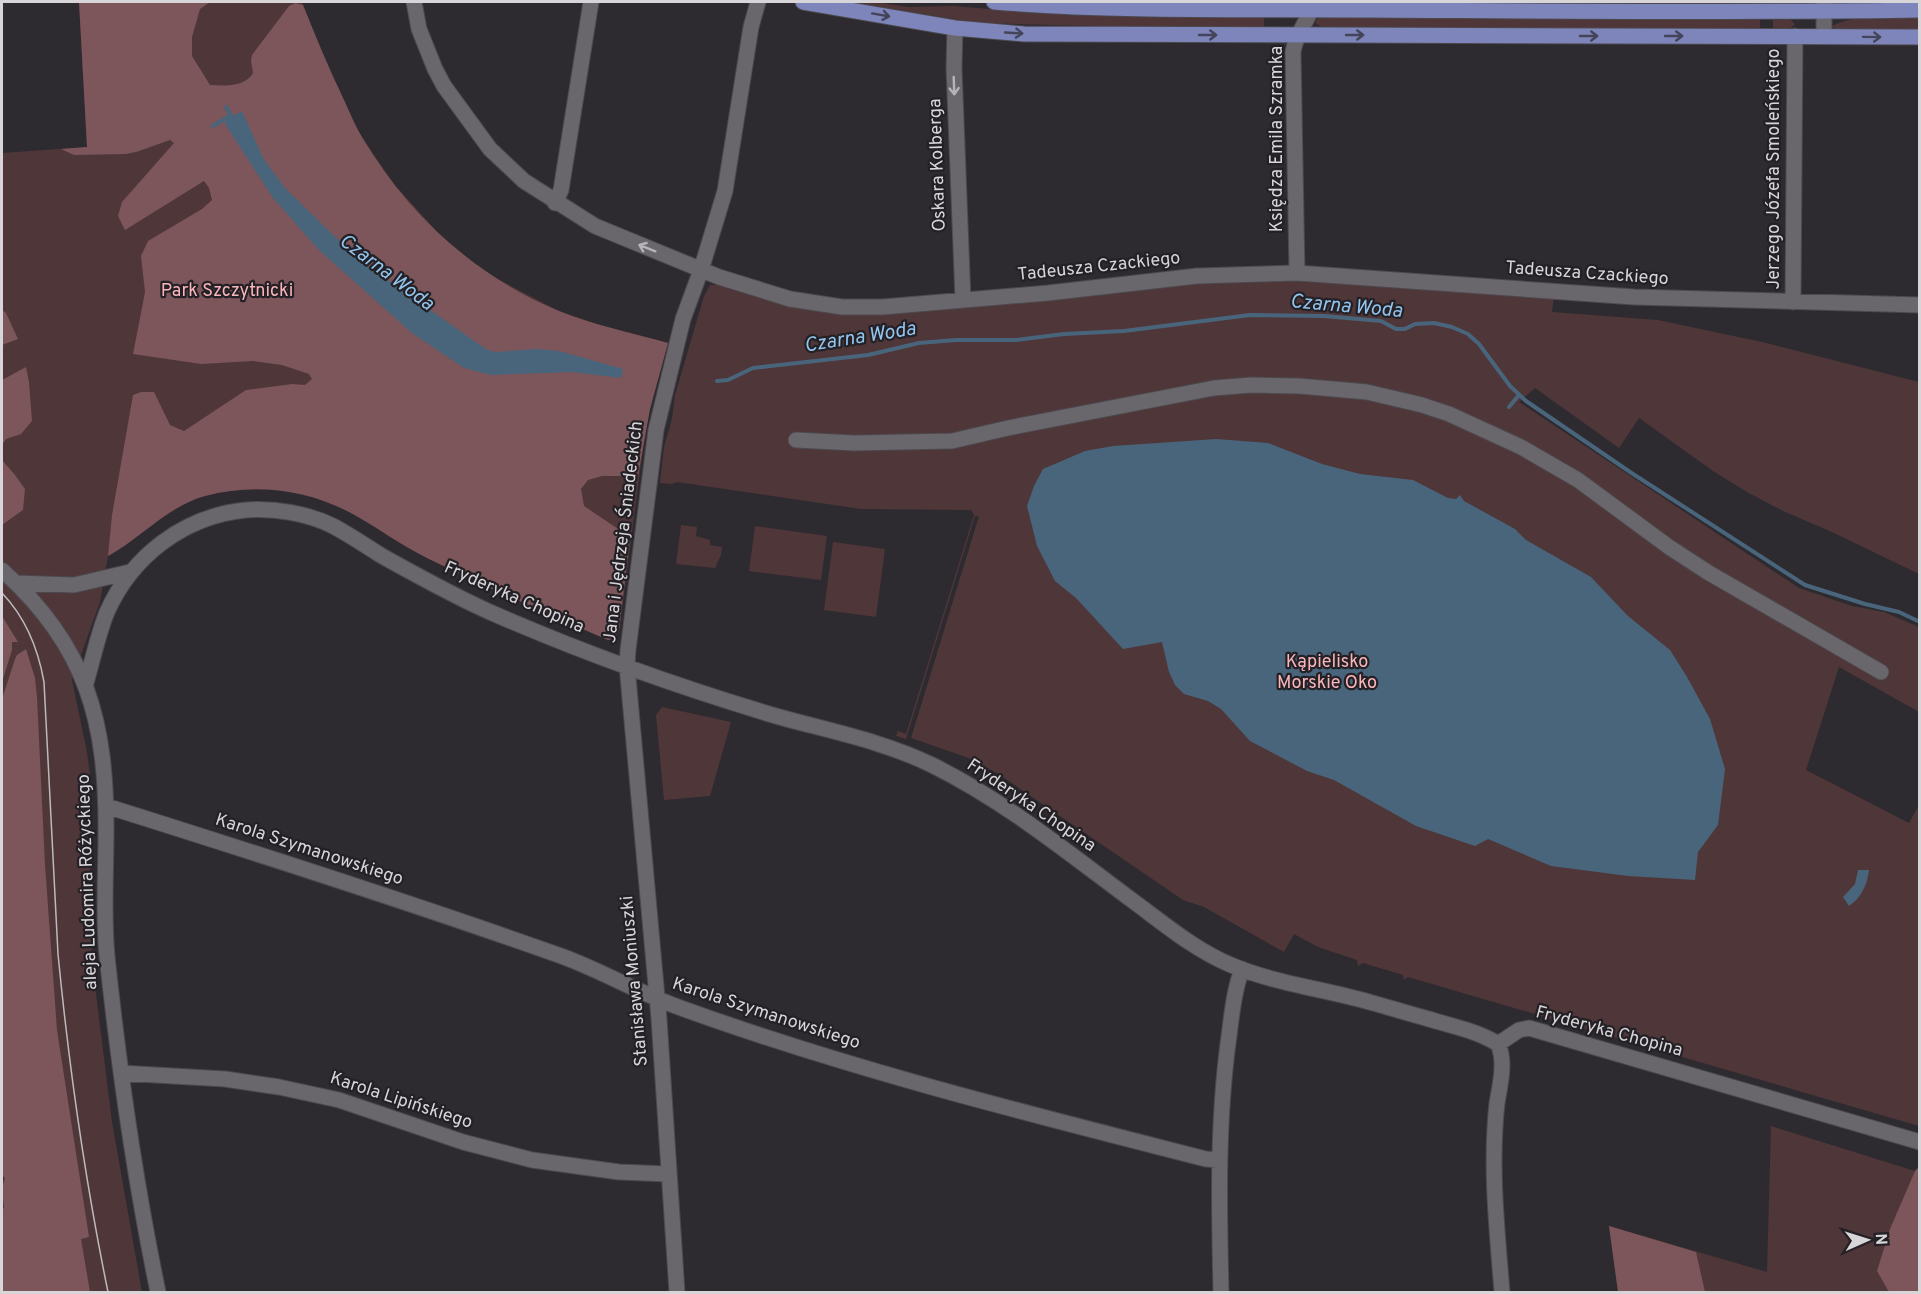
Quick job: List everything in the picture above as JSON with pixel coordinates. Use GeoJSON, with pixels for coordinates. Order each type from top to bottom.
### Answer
{"type":"FeatureCollection","features":[{"type":"Feature","properties":{"kind":"main road"},"geometry":{"type":"LineString","coordinates":[[803,2],[955,28],[1024,34],[1920,37]]}},
{"type":"Feature","properties":{"kind":"main road"},"geometry":{"type":"LineString","coordinates":[[994,2],[1176,9],[1313,5],[1824,6],[1920,10]]}},
{"type":"Feature","properties":{"kind":"street","name":"Tadeusza Czackiego"},"geometry":{"type":"LineString","coordinates":[[414,2],[419,29],[444,86],[490,149],[511,170],[555,203],[595,226],[701,270],[790,299],[842,307],[883,307],[1197,276],[1297,273],[1634,297],[1920,306]]}},
{"type":"Feature","properties":{"kind":"street"},"geometry":{"type":"LineString","coordinates":[[555,203],[561,190],[591,2]]}},
{"type":"Feature","properties":{"kind":"street"},"geometry":{"type":"LineString","coordinates":[[701,270],[725,191],[751,27],[758,2]]}},
{"type":"Feature","properties":{"kind":"street","name":"Księdza Emila Szramka"},"geometry":{"type":"LineString","coordinates":[[1297,273],[1293,52],[1297,35],[1313,5]]}},
{"type":"Feature","properties":{"kind":"street"},"geometry":{"type":"LineString","coordinates":[[1824,6],[1824,36]]}},
{"type":"Feature","properties":{"kind":"street","name":"Oskara Kolberga"},"geometry":{"type":"LineString","coordinates":[[955,28],[954,68],[963,300]]}},
{"type":"Feature","properties":{"kind":"street","name":"Jerzego Józefa Smoleńskiego"},"geometry":{"type":"LineString","coordinates":[[1793,302],[1795,36]]}},
{"type":"Feature","properties":{"kind":"street","name":"Jana i Jędrzeja Śniadeckich"},"geometry":{"type":"LineString","coordinates":[[627,666],[650,468],[662,403],[683,319],[701,270]]}},
{"type":"Feature","properties":{"kind":"street"},"geometry":{"type":"LineString","coordinates":[[796,440],[854,443],[952,441],[1214,388],[1251,385],[1299,386],[1367,392],[1449,414],[1521,447],[1578,480],[1669,547],[1709,573],[1881,672]]}},
{"type":"Feature","properties":{"kind":"street","name":"Fryderyka Chopina"},"geometry":{"type":"LineString","coordinates":[[86,682],[107,613],[130,572],[171,536],[201,521],[246,510],[269,510],[304,515],[332,526],[472,604],[572,646],[648,676],[775,715],[882,744],[930,764],[962,781],[1027,823],[1192,944],[1242,969],[1268,978],[1356,998],[1467,1031],[1498,1044],[1519,1030],[1529,1028],[1920,1142]]}},
{"type":"Feature","properties":{"kind":"street","name":"aleja Ludomira Różyckiego"},"geometry":{"type":"LineString","coordinates":[[2,570],[45,613],[75,659],[86,682],[100,739],[106,806],[106,935],[121,1074],[141,1210],[158,1293]]}},
{"type":"Feature","properties":{"kind":"street","name":"Fryderyka Chopina"},"geometry":{"type":"LineString","coordinates":[[16,583],[74,585],[130,572]]}},
{"type":"Feature","properties":{"kind":"street","name":"Stanisława Moniuszki"},"geometry":{"type":"LineString","coordinates":[[627,666],[657,998],[677,1293]]}},
{"type":"Feature","properties":{"kind":"street","name":"Karola Szymanowskiego"},"geometry":{"type":"LineString","coordinates":[[106,806],[360,886],[568,959],[679,1008],[807,1050],[962,1095],[1206,1159],[1219,1160]]}},
{"type":"Feature","properties":{"kind":"street"},"geometry":{"type":"LineString","coordinates":[[1221,1293],[1219,1160],[1222,1089],[1235,986],[1242,969]]}},
{"type":"Feature","properties":{"kind":"street"},"geometry":{"type":"LineString","coordinates":[[1498,1044],[1502,1069],[1494,1131],[1493,1191],[1502,1293]]}},
{"type":"Feature","properties":{"kind":"street","name":"Karola Lipińskiego"},"geometry":{"type":"LineString","coordinates":[[121,1074],[225,1079],[279,1087],[339,1100],[463,1142],[531,1160],[619,1172],[668,1174]]}},
{"type":"Feature","properties":{"kind":"green space","name":"Park Szczytnicki"},"geometry":{"type":"Polygon","coordinates":[[[79,2],[302,2],[323,56],[361,136],[394,184],[441,236],[486,273],[559,311],[593,323],[668,343],[645,433],[619,631],[613,639],[608,640],[473,580],[419,554],[334,505],[316,498],[280,491],[242,490],[205,496],[179,507],[108,556],[100,602],[72,680],[90,776],[89,919],[96,994],[112,1122],[142,1292],[2,1292],[2,153],[87,147],[79,2]]]}},
{"type":"Feature","properties":{"kind":"green space"},"geometry":{"type":"Polygon","coordinates":[[[79,2],[210,2],[200,9],[192,37],[192,56],[210,85],[222,86],[234,85],[249,78],[253,73],[252,55],[289,6],[295,3],[303,5],[333,77],[362,137],[400,192],[446,240],[499,280],[528,297],[599,325],[668,343],[650,409],[638,476],[602,476],[588,480],[581,489],[584,506],[630,537],[619,631],[613,639],[608,640],[473,580],[419,554],[334,505],[316,498],[280,491],[242,490],[205,496],[179,507],[108,556],[112,515],[133,395],[141,392],[154,392],[170,425],[184,431],[246,390],[292,384],[305,385],[312,379],[309,374],[282,365],[253,361],[201,364],[133,354],[145,292],[141,256],[148,241],[202,209],[212,200],[209,188],[204,181],[125,230],[118,216],[122,202],[174,143],[170,140],[126,154],[74,155],[61,149],[87,147],[79,2]]]}},
{"type":"Feature","properties":{"kind":"green space"},"geometry":{"type":"Polygon","coordinates":[[[848,2],[875,2],[908,7],[953,6],[1051,14],[1264,17],[1264,27],[980,23],[848,2]]]}},
{"type":"Feature","properties":{"kind":"green space"},"geometry":{"type":"Polygon","coordinates":[[[1321,17],[1760,19],[1760,29],[1323,27],[1316,24],[1316,20],[1321,17]]]}},
{"type":"Feature","properties":{"kind":"green space"},"geometry":{"type":"Polygon","coordinates":[[[1919,18],[1919,30],[1835,29],[1832,26],[1853,19],[1919,18]]]}},
{"type":"Feature","properties":{"kind":"green space"},"geometry":{"type":"Polygon","coordinates":[[[1773,19],[1790,19],[1795,24],[1789,30],[1773,29],[1773,19]]]}},
{"type":"Feature","properties":{"kind":"green space","name":"Kąpielisko Morskie Oko"},"geometry":{"type":"Polygon","coordinates":[[[1303,280],[1554,297],[1552,312],[1658,320],[1762,342],[1919,382],[1919,574],[1747,492],[1713,471],[1639,418],[1619,448],[1535,388],[1519,402],[1799,588],[1852,606],[1884,612],[1919,627],[1919,712],[1839,667],[1806,770],[1909,823],[1919,805],[1919,1126],[1408,977],[1404,980],[1403,975],[1363,963],[1358,966],[1357,960],[1318,947],[1294,934],[1284,952],[1204,907],[1183,900],[997,773],[966,757],[911,738],[979,516],[975,516],[906,739],[896,736],[898,731],[906,734],[974,515],[971,510],[861,509],[677,482],[660,483],[664,447],[672,419],[675,395],[704,296],[710,285],[719,285],[770,301],[804,308],[1018,300],[1208,283],[1303,280]]]}},
{"type":"Feature","properties":{"kind":"green space"},"geometry":{"type":"Polygon","coordinates":[[[2,310],[6,313],[18,339],[2,345],[2,310]]]}},
{"type":"Feature","properties":{"kind":"green space"},"geometry":{"type":"Polygon","coordinates":[[[26,367],[32,421],[21,434],[6,439],[2,445],[2,380],[26,367]]]}},
{"type":"Feature","properties":{"kind":"green space"},"geometry":{"type":"Polygon","coordinates":[[[2,460],[25,489],[23,510],[2,525],[2,460]]]}},
{"type":"Feature","properties":{"kind":"green space"},"geometry":{"type":"Polygon","coordinates":[[[681,525],[697,527],[696,536],[710,540],[710,545],[722,547],[715,568],[676,564],[681,525]]]}},
{"type":"Feature","properties":{"kind":"green space"},"geometry":{"type":"Polygon","coordinates":[[[755,526],[827,536],[821,580],[749,571],[755,526]]]}},
{"type":"Feature","properties":{"kind":"green space"},"geometry":{"type":"Polygon","coordinates":[[[833,542],[885,549],[876,617],[824,610],[833,542]]]}},
{"type":"Feature","properties":{"kind":"green space"},"geometry":{"type":"Polygon","coordinates":[[[2,616],[18,642],[12,642],[12,650],[2,682],[2,616]]]}},
{"type":"Feature","properties":{"kind":"green space"},"geometry":{"type":"Polygon","coordinates":[[[26,649],[35,678],[37,697],[45,865],[57,1030],[89,1237],[81,1239],[90,1292],[2,1292],[2,1209],[4,1208],[2,1188],[5,1178],[2,1175],[2,699],[15,659],[26,649]]]}},
{"type":"Feature","properties":{"kind":"green space"},"geometry":{"type":"Polygon","coordinates":[[[662,707],[731,722],[710,796],[664,800],[656,715],[662,707]]]}},
{"type":"Feature","properties":{"kind":"green space"},"geometry":{"type":"Polygon","coordinates":[[[1771,1126],[1915,1171],[1919,1167],[1919,1292],[1618,1292],[1609,1226],[1767,1272],[1771,1126]]]}},
{"type":"Feature","properties":{"kind":"green space"},"geometry":{"type":"Polygon","coordinates":[[[1919,1167],[1919,1292],[1889,1292],[1877,1271],[1890,1229],[1915,1171],[1919,1167]]]}},
{"type":"Feature","properties":{"kind":"green space"},"geometry":{"type":"Polygon","coordinates":[[[1609,1226],[1696,1252],[1705,1292],[1618,1292],[1609,1226]]]}},
{"type":"Feature","properties":{"kind":"water"},"geometry":{"type":"Polygon","coordinates":[[[242,111],[263,158],[285,188],[372,269],[488,350],[496,352],[536,349],[559,351],[623,369],[621,378],[572,372],[491,375],[464,368],[412,333],[319,250],[273,198],[225,124],[226,120],[242,111]]]}},
{"type":"Feature","properties":{"kind":"water"},"geometry":{"type":"Polygon","coordinates":[[[1216,439],[1268,443],[1322,464],[1360,474],[1413,480],[1448,498],[1456,499],[1460,495],[1464,501],[1515,529],[1526,540],[1591,577],[1628,616],[1670,650],[1710,719],[1725,769],[1718,825],[1698,852],[1695,880],[1628,876],[1551,866],[1488,839],[1475,846],[1416,826],[1334,780],[1307,771],[1250,741],[1221,709],[1208,701],[1184,694],[1175,685],[1169,672],[1162,642],[1123,649],[1076,598],[1055,581],[1037,546],[1027,506],[1034,486],[1043,469],[1085,451],[1113,446],[1216,439]]]}},
{"type":"Feature","properties":{"kind":"water"},"geometry":{"type":"Polygon","coordinates":[[[1858,870],[1869,870],[1867,881],[1861,895],[1849,906],[1843,897],[1855,884],[1858,870]]]}},
{"type":"Feature","properties":{"kind":"waterway","name":"Czarna Woda"},"geometry":{"type":"LineString","coordinates":[[226,107],[233,120]]}},
{"type":"Feature","properties":{"kind":"waterway"},"geometry":{"type":"LineString","coordinates":[[213,126],[231,115]]}},
{"type":"Feature","properties":{"kind":"waterway","name":"Czarna Woda"},"geometry":{"type":"LineString","coordinates":[[717,381],[728,380],[753,368],[868,355],[919,343],[956,340],[1016,340],[1064,334],[1124,331],[1250,315],[1324,316],[1381,321],[1396,329],[1405,329],[1415,324],[1434,323],[1468,334],[1479,344],[1510,386],[1526,401],[1630,472],[1805,585],[1899,612],[1920,622]]}},
{"type":"Feature","properties":{"kind":"waterway"},"geometry":{"type":"LineString","coordinates":[[1509,407],[1519,395]]}},
{"type":"Feature","properties":{"kind":"tram line"},"geometry":{"type":"LineString","coordinates":[[2,593],[18,613],[30,634],[44,682],[62,996],[85,1166],[108,1292]]}}]}
